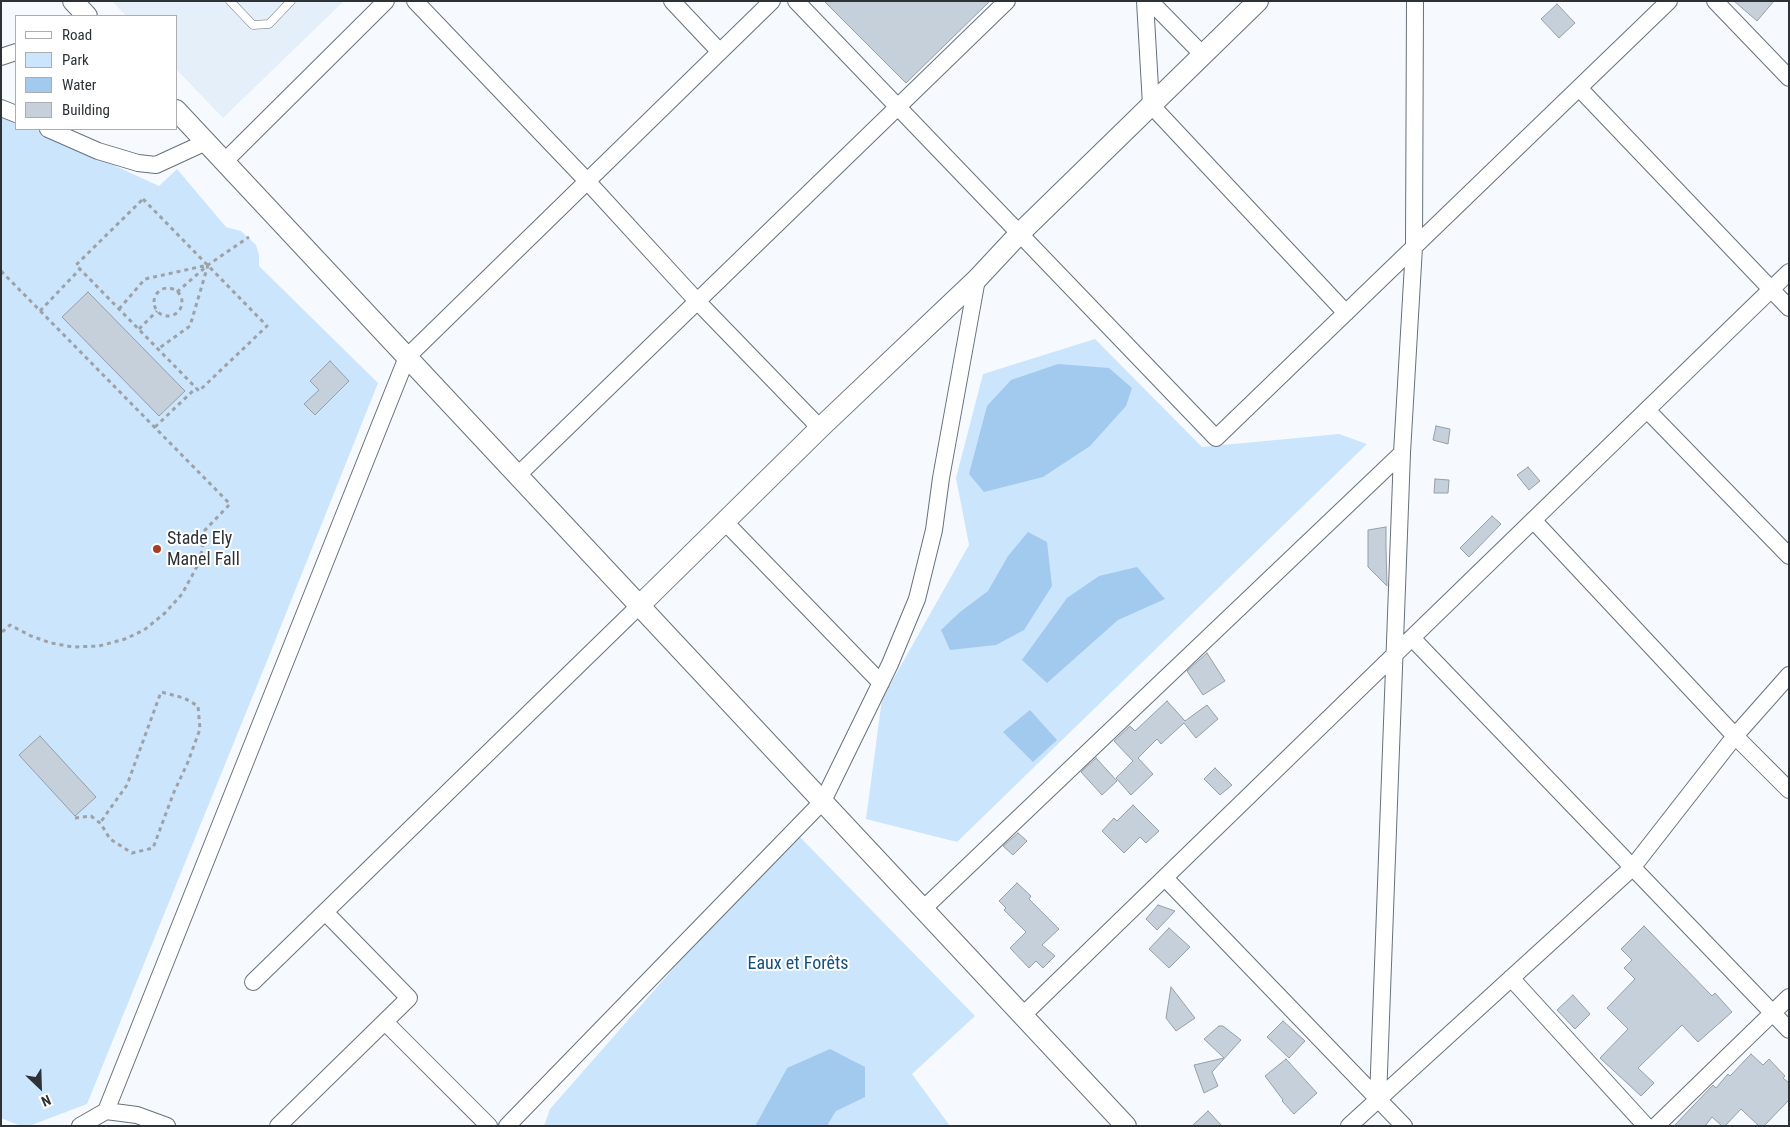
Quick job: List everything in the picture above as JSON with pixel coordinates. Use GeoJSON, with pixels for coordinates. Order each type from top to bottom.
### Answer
{"type":"FeatureCollection","features":[{"type":"Feature","properties":{"kind":"street"},"geometry":{"type":"LineString","coordinates":[[73,1],[86,15]]}},
{"type":"Feature","properties":{"kind":"street"},"geometry":{"type":"LineString","coordinates":[[225,161],[386,1]]}},
{"type":"Feature","properties":{"kind":"street"},"geometry":{"type":"LineString","coordinates":[[415,1],[587,181],[697,301],[820,428]]}},
{"type":"Feature","properties":{"kind":"street"},"geometry":{"type":"LineString","coordinates":[[672,1],[720,52]]}},
{"type":"Feature","properties":{"kind":"street"},"geometry":{"type":"LineString","coordinates":[[80,1126],[106,1111],[408,357],[772,1]]}},
{"type":"Feature","properties":{"kind":"street"},"geometry":{"type":"LineString","coordinates":[[796,1],[1216,438],[1669,1]]}},
{"type":"Feature","properties":{"kind":"street"},"geometry":{"type":"LineString","coordinates":[[518,475],[1007,1]]}},
{"type":"Feature","properties":{"kind":"street"},"geometry":{"type":"LineString","coordinates":[[1145,1],[1151,105],[1346,313]]}},
{"type":"Feature","properties":{"kind":"street"},"geometry":{"type":"LineString","coordinates":[[1150,1],[1203,55]]}},
{"type":"Feature","properties":{"kind":"street"},"geometry":{"type":"LineString","coordinates":[[254,982],[820,428],[977,279],[1019,234],[1258,1]]}},
{"type":"Feature","properties":{"kind":"street"},"geometry":{"type":"LineString","coordinates":[[1378,1099],[1402,453],[1414,247],[1415,1]]}},
{"type":"Feature","properties":{"kind":"street"},"geometry":{"type":"LineString","coordinates":[[1715,1],[1789,78]]}},
{"type":"Feature","properties":{"kind":"street"},"geometry":{"type":"LineString","coordinates":[[1,57],[15,52]]}},
{"type":"Feature","properties":{"kind":"street"},"geometry":{"type":"LineString","coordinates":[[1579,88],[1789,308]]}},
{"type":"Feature","properties":{"kind":"street"},"geometry":{"type":"LineString","coordinates":[[1,108],[15,114]]}},
{"type":"Feature","properties":{"kind":"street"},"geometry":{"type":"LineString","coordinates":[[178,112],[1126,1126]]}},
{"type":"Feature","properties":{"kind":"street"},"geometry":{"type":"LineString","coordinates":[[50,130],[98,151],[138,163],[156,165],[206,142]]}},
{"type":"Feature","properties":{"kind":"street"},"geometry":{"type":"LineString","coordinates":[[1023,1016],[1789,272]]}},
{"type":"Feature","properties":{"kind":"street"},"geometry":{"type":"LineString","coordinates":[[507,1126],[823,801],[890,664],[917,599],[934,530],[941,478],[977,279]]}},
{"type":"Feature","properties":{"kind":"street"},"geometry":{"type":"LineString","coordinates":[[1647,410],[1789,556]]}},
{"type":"Feature","properties":{"kind":"street"},"geometry":{"type":"LineString","coordinates":[[923,909],[1402,453]]}},
{"type":"Feature","properties":{"kind":"street"},"geometry":{"type":"LineString","coordinates":[[1533,520],[1735,736],[1789,790]]}},
{"type":"Feature","properties":{"kind":"street"},"geometry":{"type":"LineString","coordinates":[[725,522],[881,683]]}},
{"type":"Feature","properties":{"kind":"street"},"geometry":{"type":"LineString","coordinates":[[1412,638],[1789,1030]]}},
{"type":"Feature","properties":{"kind":"street"},"geometry":{"type":"LineString","coordinates":[[1349,1126],[1632,868],[1735,736],[1789,675]]}},
{"type":"Feature","properties":{"kind":"street"},"geometry":{"type":"LineString","coordinates":[[1164,878],[1404,1126]]}},
{"type":"Feature","properties":{"kind":"street"},"geometry":{"type":"LineString","coordinates":[[278,1126],[409,998],[325,912]]}},
{"type":"Feature","properties":{"kind":"street"},"geometry":{"type":"LineString","coordinates":[[1511,978],[1646,1126]]}},
{"type":"Feature","properties":{"kind":"street"},"geometry":{"type":"LineString","coordinates":[[1656,1126],[1789,998]]}},
{"type":"Feature","properties":{"kind":"street"},"geometry":{"type":"LineString","coordinates":[[385,1022],[488,1126]]}},
{"type":"Feature","properties":{"kind":"street"},"geometry":{"type":"LineString","coordinates":[[106,1111],[167,1126]]}},
{"type":"Feature","properties":{"kind":"lane"},"geometry":{"type":"LineString","coordinates":[[230,1],[254,25],[269,24],[291,1]]}},
{"type":"Feature","properties":{"kind":"path"},"geometry":{"type":"LineString","coordinates":[[143,199],[208,265],[267,326],[199,391],[76,265],[143,199]]}},
{"type":"Feature","properties":{"kind":"path"},"geometry":{"type":"LineString","coordinates":[[177,292],[208,265],[249,237]]}},
{"type":"Feature","properties":{"kind":"path"},"geometry":{"type":"LineString","coordinates":[[119,309],[145,279],[208,265]]}},
{"type":"Feature","properties":{"kind":"path"},"geometry":{"type":"LineString","coordinates":[[158,349],[190,326],[208,265]]}},
{"type":"Feature","properties":{"kind":"path"},"geometry":{"type":"LineString","coordinates":[[40,311],[80,270]]}},
{"type":"Feature","properties":{"kind":"path"},"geometry":{"type":"LineString","coordinates":[[1,272],[230,504],[205,530],[200,561],[182,594],[166,613],[144,630],[125,639],[99,646],[73,647],[51,643],[31,636],[10,624],[1,633]]}},
{"type":"Feature","properties":{"kind":"path"},"geometry":{"type":"LineString","coordinates":[[168,289],[177,292],[180,296],[181,304],[177,312],[169,316],[160,314],[154,303],[156,294],[168,289]]}},
{"type":"Feature","properties":{"kind":"path"},"geometry":{"type":"LineString","coordinates":[[138,329],[157,311]]}},
{"type":"Feature","properties":{"kind":"path"},"geometry":{"type":"LineString","coordinates":[[155,428],[196,388]]}},
{"type":"Feature","properties":{"kind":"path"},"geometry":{"type":"LineString","coordinates":[[75,818],[91,816],[100,823],[110,839],[132,853],[153,848],[200,730],[198,706],[184,698],[161,692],[127,785],[100,823]]}},
{"type":"Feature","properties":{"kind":"shaded area"},"geometry":{"type":"Polygon","coordinates":[[[112,1],[344,1],[223,118],[178,71],[178,15],[125,15],[112,1]]]}},
{"type":"Feature","properties":{"kind":"green space","name":"Stade Ely Manel Fall"},"geometry":{"type":"Polygon","coordinates":[[[1,113],[15,120],[15,130],[37,130],[159,186],[177,169],[226,227],[241,231],[256,245],[259,255],[259,266],[378,383],[87,1104],[29,1126],[21,1126],[1,1118],[1,113]]]}},
{"type":"Feature","properties":{"kind":"green space"},"geometry":{"type":"Polygon","coordinates":[[[1095,339],[1202,447],[1339,434],[1367,444],[957,842],[866,819],[882,699],[969,545],[956,478],[983,374],[1095,339]]]}},
{"type":"Feature","properties":{"kind":"green space","name":"Eaux et Forêts"},"geometry":{"type":"Polygon","coordinates":[[[794,831],[975,1016],[912,1074],[950,1126],[827,1126],[836,1111],[787,1068],[755,1126],[544,1126],[550,1109],[794,831]]]}},
{"type":"Feature","properties":{"kind":"water"},"geometry":{"type":"Polygon","coordinates":[[[1058,364],[1109,368],[1132,388],[1126,406],[1090,446],[1043,477],[984,492],[969,474],[987,406],[1011,380],[1058,364]]]}},
{"type":"Feature","properties":{"kind":"water"},"geometry":{"type":"Polygon","coordinates":[[[1028,532],[1047,542],[1052,586],[1024,630],[996,645],[950,650],[941,630],[960,612],[988,591],[1008,556],[1028,532]]]}},
{"type":"Feature","properties":{"kind":"water"},"geometry":{"type":"Polygon","coordinates":[[[1137,567],[1165,599],[1118,620],[1047,683],[1022,660],[1067,598],[1099,576],[1137,567]]]}},
{"type":"Feature","properties":{"kind":"water"},"geometry":{"type":"Polygon","coordinates":[[[1030,710],[1057,740],[1033,762],[1003,732],[1030,710]]]}},
{"type":"Feature","properties":{"kind":"water"},"geometry":{"type":"Polygon","coordinates":[[[830,1049],[865,1067],[865,1097],[836,1111],[827,1126],[755,1126],[787,1068],[830,1049]]]}},
{"type":"Feature","properties":{"kind":"building"},"geometry":{"type":"Polygon","coordinates":[[[824,1],[990,1],[906,83],[824,1]]]}},
{"type":"Feature","properties":{"kind":"building"},"geometry":{"type":"Polygon","coordinates":[[[1734,1],[1774,1],[1757,21],[1734,1]]]}},
{"type":"Feature","properties":{"kind":"building"},"geometry":{"type":"Polygon","coordinates":[[[1557,4],[1575,23],[1559,38],[1541,19],[1557,4]]]}},
{"type":"Feature","properties":{"kind":"building"},"geometry":{"type":"Polygon","coordinates":[[[88,292],[185,391],[159,416],[62,317],[88,292]]]}},
{"type":"Feature","properties":{"kind":"building"},"geometry":{"type":"Polygon","coordinates":[[[330,361],[349,381],[315,415],[304,404],[319,390],[310,381],[330,361]]]}},
{"type":"Feature","properties":{"kind":"building"},"geometry":{"type":"Polygon","coordinates":[[[1436,426],[1450,429],[1448,444],[1433,440],[1436,426]]]}},
{"type":"Feature","properties":{"kind":"building"},"geometry":{"type":"Polygon","coordinates":[[[1528,467],[1540,481],[1529,490],[1517,475],[1528,467]]]}},
{"type":"Feature","properties":{"kind":"building"},"geometry":{"type":"Polygon","coordinates":[[[1435,479],[1449,480],[1448,493],[1434,493],[1435,479]]]}},
{"type":"Feature","properties":{"kind":"building"},"geometry":{"type":"Polygon","coordinates":[[[1492,516],[1501,524],[1469,557],[1460,548],[1492,516]]]}},
{"type":"Feature","properties":{"kind":"building"},"geometry":{"type":"Polygon","coordinates":[[[1386,527],[1387,586],[1368,567],[1368,530],[1386,527]]]}},
{"type":"Feature","properties":{"kind":"building"},"geometry":{"type":"Polygon","coordinates":[[[1207,653],[1225,681],[1203,695],[1187,671],[1207,653]]]}},
{"type":"Feature","properties":{"kind":"building"},"geometry":{"type":"Polygon","coordinates":[[[1167,701],[1185,721],[1207,705],[1218,719],[1196,738],[1184,723],[1161,744],[1157,739],[1138,758],[1153,774],[1131,795],[1116,778],[1133,761],[1114,741],[1130,726],[1135,731],[1167,701]]]}},
{"type":"Feature","properties":{"kind":"building"},"geometry":{"type":"Polygon","coordinates":[[[40,736],[96,797],[75,816],[19,755],[40,736]]]}},
{"type":"Feature","properties":{"kind":"building"},"geometry":{"type":"Polygon","coordinates":[[[1096,758],[1117,781],[1102,795],[1081,772],[1096,758]]]}},
{"type":"Feature","properties":{"kind":"building"},"geometry":{"type":"Polygon","coordinates":[[[1215,768],[1232,785],[1220,795],[1204,779],[1215,768]]]}},
{"type":"Feature","properties":{"kind":"building"},"geometry":{"type":"Polygon","coordinates":[[[1133,805],[1159,831],[1146,843],[1140,837],[1124,853],[1102,831],[1114,818],[1117,821],[1133,805]]]}},
{"type":"Feature","properties":{"kind":"building"},"geometry":{"type":"Polygon","coordinates":[[[1018,833],[1027,841],[1013,855],[1003,846],[1018,833]]]}},
{"type":"Feature","properties":{"kind":"building"},"geometry":{"type":"Polygon","coordinates":[[[1017,883],[1031,896],[1029,899],[1059,929],[1042,945],[1055,956],[1043,968],[1036,961],[1029,968],[1010,948],[1026,932],[1004,910],[1006,908],[999,901],[1017,883]]]}},
{"type":"Feature","properties":{"kind":"building"},"geometry":{"type":"Polygon","coordinates":[[[1158,905],[1175,911],[1157,930],[1146,919],[1158,905]]]}},
{"type":"Feature","properties":{"kind":"building"},"geometry":{"type":"Polygon","coordinates":[[[1644,926],[1712,996],[1715,993],[1732,1012],[1698,1042],[1682,1025],[1638,1068],[1654,1083],[1641,1096],[1600,1058],[1628,1029],[1607,1008],[1635,979],[1624,968],[1632,960],[1621,949],[1644,926]]]}},
{"type":"Feature","properties":{"kind":"building"},"geometry":{"type":"Polygon","coordinates":[[[1169,928],[1190,947],[1169,968],[1149,949],[1169,928]]]}},
{"type":"Feature","properties":{"kind":"building"},"geometry":{"type":"Polygon","coordinates":[[[1171,987],[1195,1018],[1176,1031],[1166,1018],[1171,987]]]}},
{"type":"Feature","properties":{"kind":"building"},"geometry":{"type":"Polygon","coordinates":[[[1573,995],[1590,1014],[1575,1029],[1557,1010],[1573,995]]]}},
{"type":"Feature","properties":{"kind":"building"},"geometry":{"type":"Polygon","coordinates":[[[1283,1021],[1305,1041],[1289,1058],[1267,1037],[1283,1021]]]}},
{"type":"Feature","properties":{"kind":"building"},"geometry":{"type":"Polygon","coordinates":[[[1219,1026],[1223,1026],[1241,1040],[1212,1072],[1218,1086],[1204,1093],[1194,1065],[1224,1058],[1204,1039],[1219,1026]]]}},
{"type":"Feature","properties":{"kind":"building"},"geometry":{"type":"Polygon","coordinates":[[[1751,1054],[1763,1065],[1769,1059],[1789,1083],[1789,1100],[1764,1126],[1759,1126],[1741,1109],[1725,1126],[1722,1126],[1712,1117],[1705,1126],[1674,1126],[1713,1085],[1716,1088],[1728,1074],[1730,1076],[1751,1054]]]}},
{"type":"Feature","properties":{"kind":"building"},"geometry":{"type":"Polygon","coordinates":[[[1286,1059],[1317,1093],[1294,1114],[1282,1101],[1265,1076],[1286,1059]]]}},
{"type":"Feature","properties":{"kind":"building"},"geometry":{"type":"Polygon","coordinates":[[[1208,1111],[1222,1126],[1192,1126],[1208,1111]]]}},
{"type":"Feature","properties":{"kind":"place","name":"Stade Ely Manel Fall"},"geometry":{"type":"Point","coordinates":[157,549]}}]}
